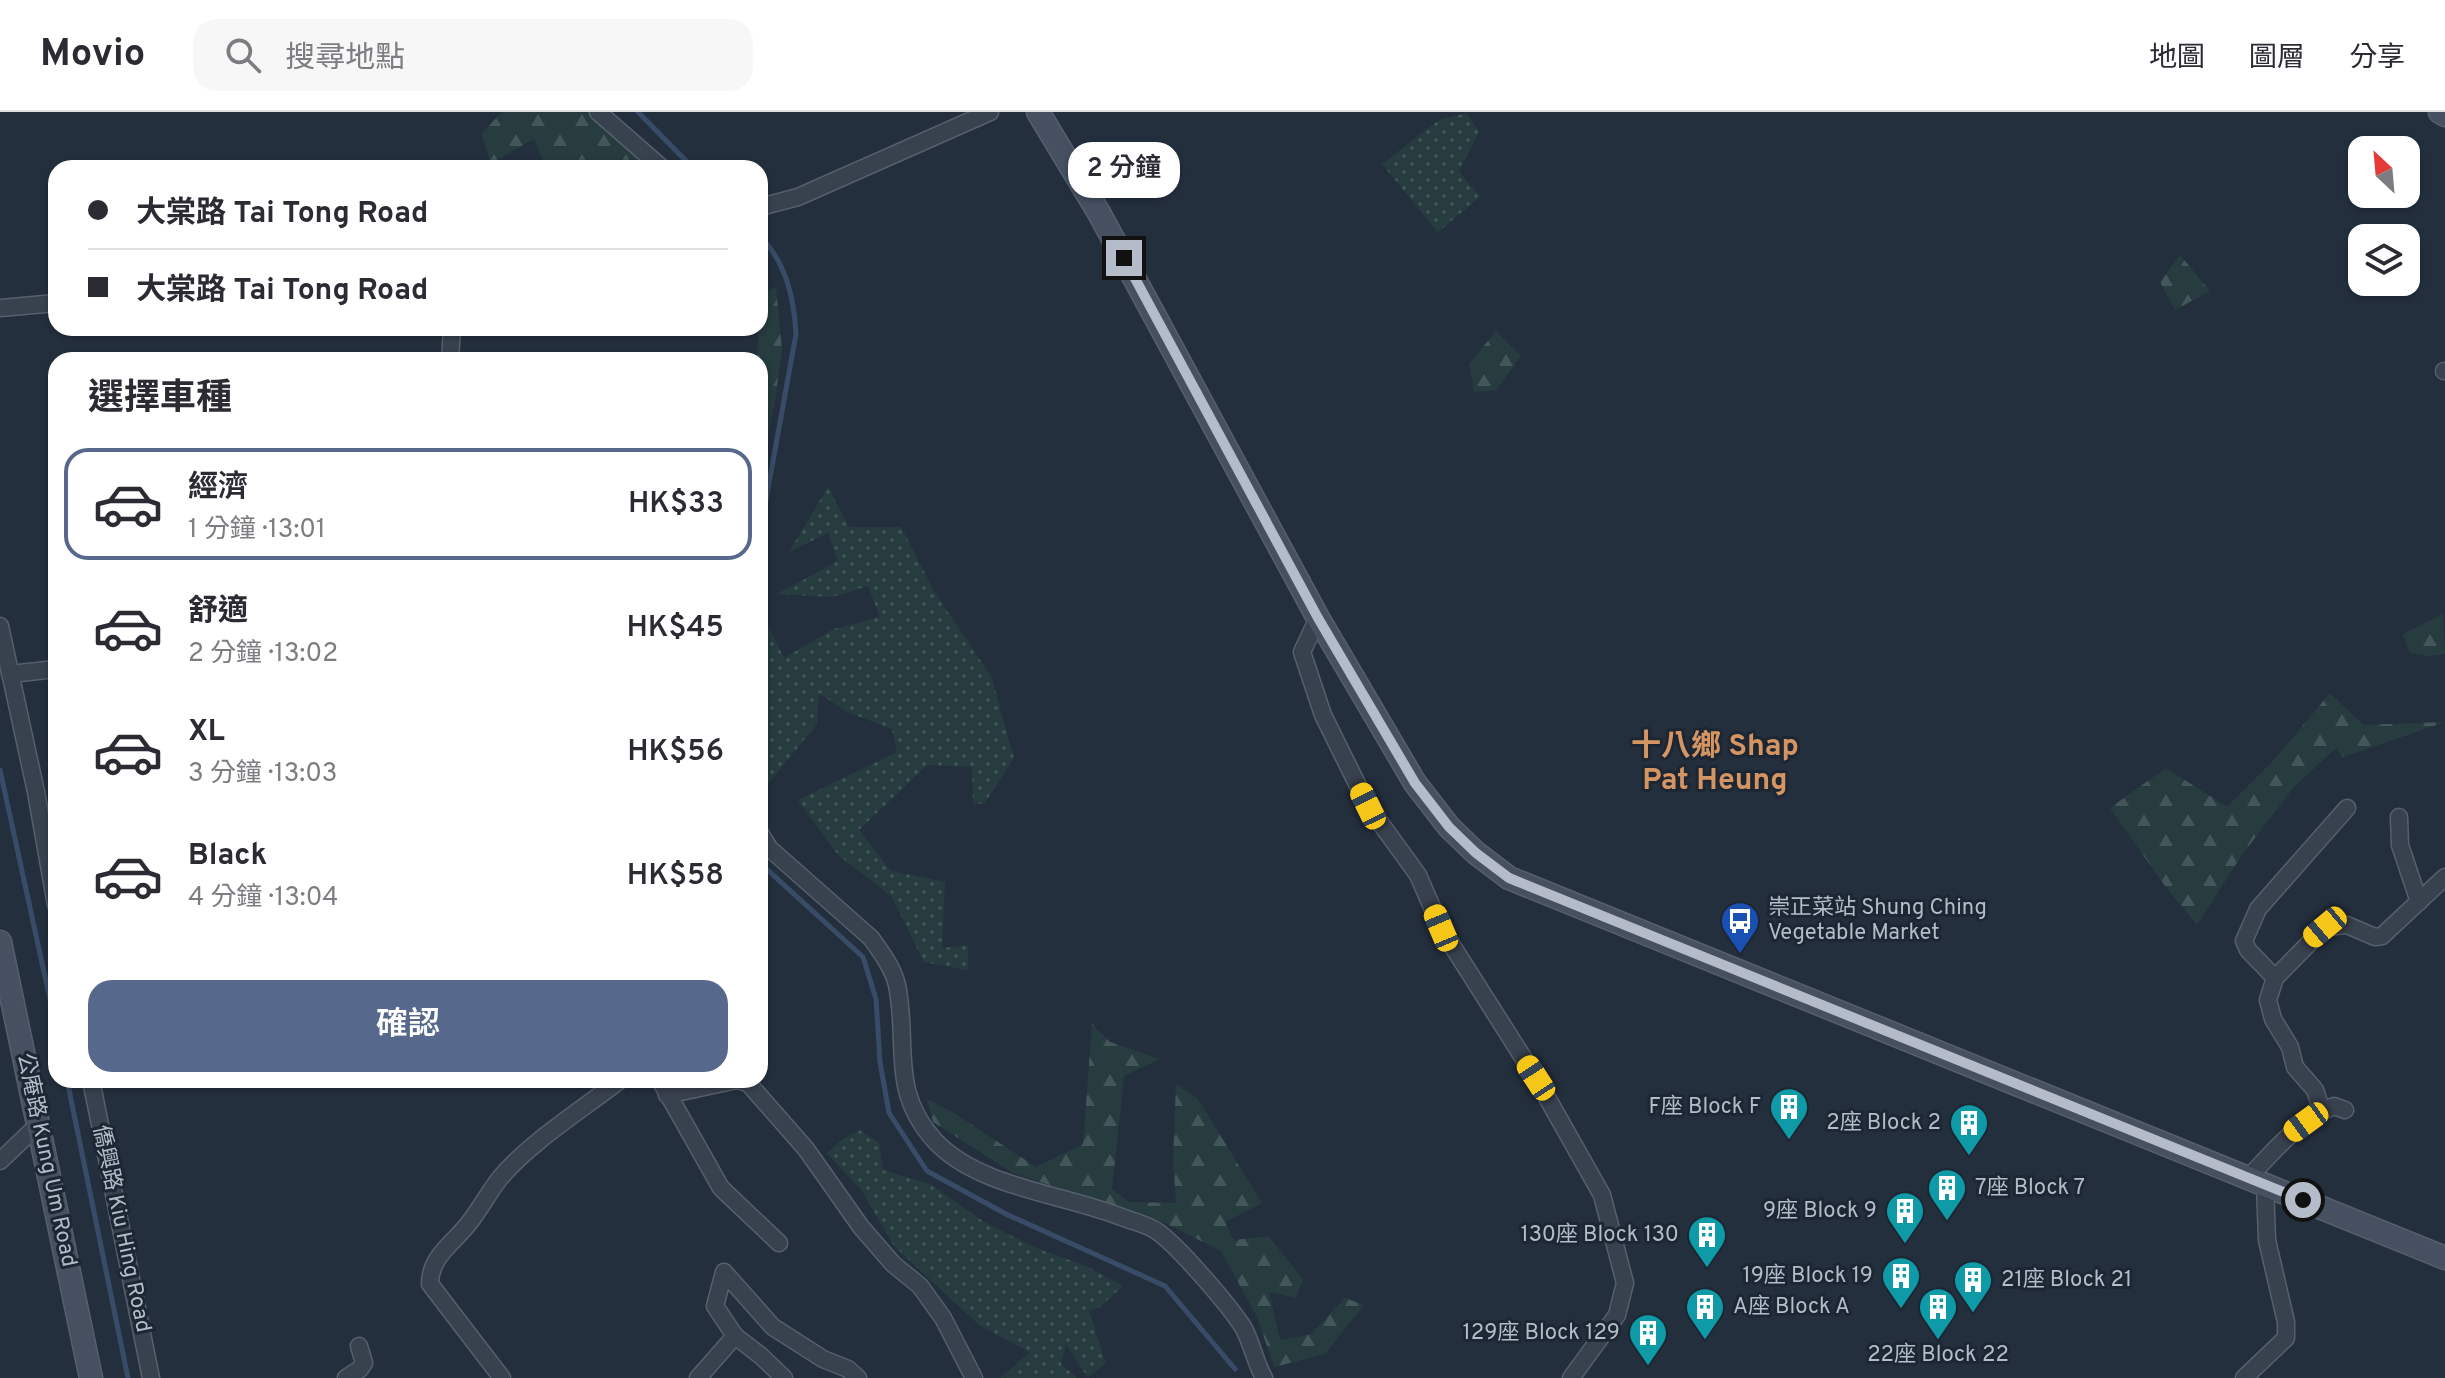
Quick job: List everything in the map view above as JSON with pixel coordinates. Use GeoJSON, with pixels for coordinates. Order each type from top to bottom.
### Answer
{"type":"FeatureCollection","features":[{"type":"Feature","properties":{"kind":"street"},"geometry":{"type":"LineString","coordinates":[[598,112],[653,160]]}},
{"type":"Feature","properties":{"kind":"street"},"geometry":{"type":"LineString","coordinates":[[768,205],[798,197],[990,112]]}},
{"type":"Feature","properties":{"kind":"street"},"geometry":{"type":"LineString","coordinates":[[1038,112],[1113,239],[1318,618],[1415,783],[1449,827],[1476,853],[1509,878],[2445,1258]]}},
{"type":"Feature","properties":{"kind":"street"},"geometry":{"type":"LineString","coordinates":[[0,308],[48,304]]}},
{"type":"Feature","properties":{"kind":"street"},"geometry":{"type":"LineString","coordinates":[[1318,618],[1302,652],[1323,715],[1368,806],[1418,875],[1441,928],[1536,1078],[1602,1195],[1625,1283],[1617,1315],[1571,1378]]}},
{"type":"Feature","properties":{"kind":"street"},"geometry":{"type":"LineString","coordinates":[[0,626],[48,860]]}},
{"type":"Feature","properties":{"kind":"street"},"geometry":{"type":"LineString","coordinates":[[10,674],[48,670]]}},
{"type":"Feature","properties":{"kind":"street"},"geometry":{"type":"LineString","coordinates":[[2275,978],[2248,950],[2244,941],[2249,925],[2258,909],[2347,808]]}},
{"type":"Feature","properties":{"kind":"street"},"geometry":{"type":"LineString","coordinates":[[2399,817],[2400,845],[2419,902]]}},
{"type":"Feature","properties":{"kind":"street"},"geometry":{"type":"LineString","coordinates":[[780,833],[769,848],[871,938],[884,956],[897,984],[904,1079],[913,1115],[934,1140],[953,1159],[975,1171],[1115,1214],[1157,1231],[1244,1329],[1264,1378]]}},
{"type":"Feature","properties":{"kind":"street"},"geometry":{"type":"LineString","coordinates":[[2322,1111],[2315,1090],[2295,1067],[2290,1047],[2273,1019],[2268,1000],[2275,978],[2325,927],[2347,925],[2375,937],[2382,936],[2445,877]]}},
{"type":"Feature","properties":{"kind":"street","name":"公庵路 Kung Um Road"},"geometry":{"type":"LineString","coordinates":[[0,942],[91,1378]]}},
{"type":"Feature","properties":{"kind":"street","name":"僑興路 Kiu Hing Road"},"geometry":{"type":"LineString","coordinates":[[93,1088],[151,1378]]}},
{"type":"Feature","properties":{"kind":"street"},"geometry":{"type":"LineString","coordinates":[[502,1378],[430,1284],[430,1270],[436,1258],[468,1224],[502,1176],[545,1137],[609,1088]]}},
{"type":"Feature","properties":{"kind":"street"},"geometry":{"type":"LineString","coordinates":[[663,1088],[721,1188],[779,1243]]}},
{"type":"Feature","properties":{"kind":"street"},"geometry":{"type":"LineString","coordinates":[[752,1088],[806,1149],[877,1246],[920,1286],[943,1318],[974,1378]]}},
{"type":"Feature","properties":{"kind":"street"},"geometry":{"type":"LineString","coordinates":[[2244,1378],[2286,1338],[2286,1322],[2256,1182],[2290,1134],[2322,1111],[2334,1106],[2345,1110]]}},
{"type":"Feature","properties":{"kind":"street"},"geometry":{"type":"LineString","coordinates":[[0,1161],[39,1124]]}},
{"type":"Feature","properties":{"kind":"street"},"geometry":{"type":"LineString","coordinates":[[784,1378],[735,1336],[715,1306],[724,1272],[773,1327],[823,1359],[853,1373]]}},
{"type":"Feature","properties":{"kind":"street"},"geometry":{"type":"LineString","coordinates":[[698,1378],[735,1336]]}},
{"type":"Feature","properties":{"kind":"street"},"geometry":{"type":"LineString","coordinates":[[346,1378],[364,1363],[359,1346]]}},
{"type":"Feature","properties":{"kind":"street"},"geometry":{"type":"LineString","coordinates":[[832,1378],[853,1373]]}},
{"type":"Feature","properties":{"kind":"green space"},"geometry":{"type":"Polygon","coordinates":[[[502,112],[598,112],[646,160],[543,160],[534,139],[496,160],[490,160],[481,134],[502,112]]]}},
{"type":"Feature","properties":{"kind":"green space"},"geometry":{"type":"Polygon","coordinates":[[[1467,113],[1479,132],[1459,171],[1480,197],[1438,232],[1382,164],[1439,120],[1467,113]]]}},
{"type":"Feature","properties":{"kind":"green space"},"geometry":{"type":"Polygon","coordinates":[[[2180,255],[2210,291],[2175,310],[2160,282],[2180,255]]]}},
{"type":"Feature","properties":{"kind":"green space"},"geometry":{"type":"Polygon","coordinates":[[[776,287],[782,350],[768,434],[768,352],[757,352],[758,336],[768,336],[768,292],[776,287]]]}},
{"type":"Feature","properties":{"kind":"green space"},"geometry":{"type":"Polygon","coordinates":[[[1496,331],[1521,356],[1496,390],[1474,392],[1469,364],[1496,331]]]}},
{"type":"Feature","properties":{"kind":"green space"},"geometry":{"type":"Polygon","coordinates":[[[828,487],[849,527],[901,527],[935,593],[991,676],[1014,758],[984,804],[973,803],[972,767],[927,765],[859,830],[891,871],[945,882],[942,948],[968,945],[968,970],[924,962],[892,897],[838,855],[798,800],[897,752],[892,729],[845,711],[819,693],[817,724],[768,784],[768,626],[784,658],[834,629],[880,617],[868,586],[832,597],[777,594],[838,561],[828,533],[789,552],[828,487]]]}},
{"type":"Feature","properties":{"kind":"green space"},"geometry":{"type":"Polygon","coordinates":[[[2443,614],[2445,654],[2427,656],[2410,653],[2403,634],[2443,614]]]}},
{"type":"Feature","properties":{"kind":"green space"},"geometry":{"type":"Polygon","coordinates":[[[2330,693],[2363,725],[2445,722],[2343,757],[2336,748],[2294,787],[2242,855],[2197,925],[2162,882],[2110,808],[2166,768],[2227,807],[2274,760],[2330,693]]]}},
{"type":"Feature","properties":{"kind":"green space"},"geometry":{"type":"Polygon","coordinates":[[[1092,1024],[1110,1042],[1160,1059],[1124,1076],[1112,1189],[1129,1202],[1176,1203],[1173,1161],[1176,1084],[1198,1099],[1262,1203],[1225,1222],[1234,1240],[1268,1236],[1303,1279],[1296,1298],[1269,1292],[1280,1340],[1311,1334],[1345,1298],[1364,1305],[1325,1354],[1274,1367],[1257,1317],[1221,1251],[1167,1224],[1013,1173],[933,1122],[927,1099],[954,1113],[1036,1167],[1083,1144],[1092,1024]]]}},
{"type":"Feature","properties":{"kind":"green space"},"geometry":{"type":"Polygon","coordinates":[[[860,1130],[879,1143],[883,1170],[930,1184],[984,1222],[1036,1248],[1086,1266],[1123,1286],[1100,1307],[1089,1311],[1106,1363],[1088,1378],[1066,1344],[1061,1364],[1077,1378],[1000,1378],[1030,1352],[979,1325],[894,1246],[862,1191],[827,1153],[860,1130]]]}},
{"type":"Feature","properties":{"kind":"waterway"},"geometry":{"type":"LineString","coordinates":[[638,112],[685,160]]}},
{"type":"Feature","properties":{"kind":"waterway"},"geometry":{"type":"LineString","coordinates":[[768,245],[787,281],[796,334],[768,489]]}},
{"type":"Feature","properties":{"kind":"waterway"},"geometry":{"type":"LineString","coordinates":[[0,770],[48,990]]}},
{"type":"Feature","properties":{"kind":"waterway"},"geometry":{"type":"LineString","coordinates":[[768,870],[863,957],[876,999],[880,1062],[889,1113],[927,1171],[1006,1214],[1165,1286],[1235,1369]]}},
{"type":"Feature","properties":{"kind":"waterway"},"geometry":{"type":"LineString","coordinates":[[69,1088],[128,1378]]}},
{"type":"Feature","properties":{"kind":"place","name":"崇正菜站 Shung Ching Vegetable Market"},"geometry":{"type":"Point","coordinates":[1740,955]}},
{"type":"Feature","properties":{"kind":"place","name":"F座 Block F"},"geometry":{"type":"Point","coordinates":[1789,1141]}},
{"type":"Feature","properties":{"kind":"place","name":"2座 Block 2"},"geometry":{"type":"Point","coordinates":[1969,1157]}},
{"type":"Feature","properties":{"kind":"place","name":"7座 Block 7"},"geometry":{"type":"Point","coordinates":[1947,1222]}},
{"type":"Feature","properties":{"kind":"place","name":"9座 Block 9"},"geometry":{"type":"Point","coordinates":[1905,1245]}},
{"type":"Feature","properties":{"kind":"place","name":"130座 Block 130"},"geometry":{"type":"Point","coordinates":[1707,1269]}},
{"type":"Feature","properties":{"kind":"place","name":"19座 Block 19"},"geometry":{"type":"Point","coordinates":[1901,1310]}},
{"type":"Feature","properties":{"kind":"place","name":"21座 Block 21"},"geometry":{"type":"Point","coordinates":[1973,1314]}},
{"type":"Feature","properties":{"kind":"place","name":"A座 Block A"},"geometry":{"type":"Point","coordinates":[1705,1341]}},
{"type":"Feature","properties":{"kind":"place","name":"22座 Block 22"},"geometry":{"type":"Point","coordinates":[1938,1341]}},
{"type":"Feature","properties":{"kind":"place","name":"129座 Block 129"},"geometry":{"type":"Point","coordinates":[1648,1367]}},
{"type":"Feature","properties":{"kind":"district","name":"十八鄉 Shap Pat Heung"},"geometry":{"type":"Point","coordinates":[1715,764]}},
{"type":"Feature","properties":{"kind":"route"},"geometry":{"type":"LineString","coordinates":[[1124,258],[1318,618],[1415,783],[1449,827],[1476,853],[1509,878],[2303,1200]]}}]}
